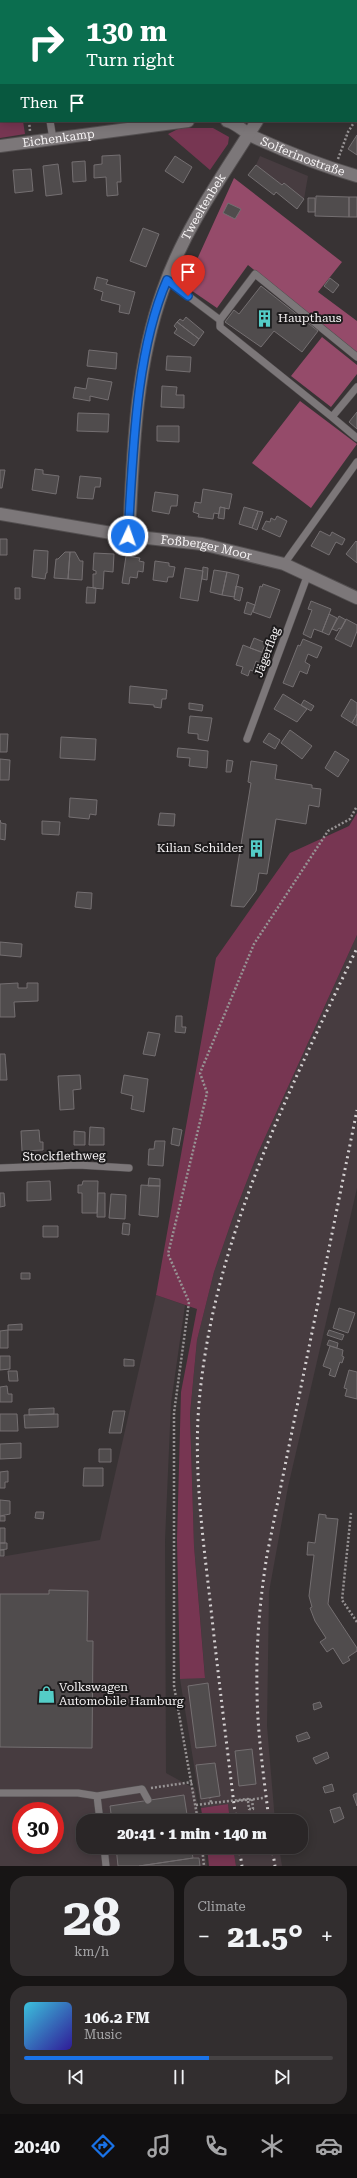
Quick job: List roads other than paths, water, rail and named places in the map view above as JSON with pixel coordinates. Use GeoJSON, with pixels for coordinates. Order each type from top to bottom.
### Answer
{"type":"FeatureCollection","features":[{"type":"Feature","properties":{"kind":"street","name":"Eichenkamp"},"geometry":{"type":"LineString","coordinates":[[0,146],[180,122]]}},
{"type":"Feature","properties":{"kind":"street"},"geometry":{"type":"LineString","coordinates":[[229,122],[249,135]]}},
{"type":"Feature","properties":{"kind":"street","name":"Tweeltenbek"},"geometry":{"type":"LineString","coordinates":[[128,536],[137,409],[146,349],[167,280],[191,226],[256,122]]}},
{"type":"Feature","properties":{"kind":"street","name":"Solferinostraße"},"geometry":{"type":"LineString","coordinates":[[249,135],[315,163],[357,176]]}},
{"type":"Feature","properties":{"kind":"street","name":"Foßberger Moor"},"geometry":{"type":"LineString","coordinates":[[0,514],[128,536],[202,544],[284,564],[357,598]]}},
{"type":"Feature","properties":{"kind":"lane"},"geometry":{"type":"LineString","coordinates":[[50,122],[53,139]]}},
{"type":"Feature","properties":{"kind":"lane"},"geometry":{"type":"LineString","coordinates":[[357,357],[255,274],[220,320],[220,327],[357,438]]}},
{"type":"Feature","properties":{"kind":"lane"},"geometry":{"type":"LineString","coordinates":[[167,280],[220,320]]}},
{"type":"Feature","properties":{"kind":"lane"},"geometry":{"type":"LineString","coordinates":[[332,417],[357,387]]}},
{"type":"Feature","properties":{"kind":"lane"},"geometry":{"type":"LineString","coordinates":[[284,564],[357,462]]}},
{"type":"Feature","properties":{"kind":"lane","name":"Jägerflag"},"geometry":{"type":"LineString","coordinates":[[247,739],[308,574]]}},
{"type":"Feature","properties":{"kind":"lane","name":"Stockflethweg"},"geometry":{"type":"LineString","coordinates":[[0,1168],[78,1165],[129,1168]]}},
{"type":"Feature","properties":{"kind":"lane"},"geometry":{"type":"LineString","coordinates":[[0,1793],[78,1793],[97,1796],[142,1789],[148,1800]]}},
{"type":"Feature","properties":{"kind":"lane"},"geometry":{"type":"LineString","coordinates":[[97,1796],[99,1814]]}},
{"type":"Feature","properties":{"kind":"lane"},"geometry":{"type":"LineString","coordinates":[[105,1854],[106,1866]]}},
{"type":"Feature","properties":{"kind":"railway"},"geometry":{"type":"LineString","coordinates":[[235,1814],[200,1509],[197,1441],[205,1356],[217,1295],[234,1235],[255,1176],[278,1118],[357,948]]}},
{"type":"Feature","properties":{"kind":"railway"},"geometry":{"type":"LineString","coordinates":[[268,1814],[257,1705],[257,1654],[262,1588],[267,1555],[357,1110]]}},
{"type":"Feature","properties":{"kind":"railway"},"geometry":{"type":"LineString","coordinates":[[240,1854],[242,1866]]}},
{"type":"Feature","properties":{"kind":"railway"},"geometry":{"type":"LineString","coordinates":[[273,1854],[275,1866]]}},
{"type":"Feature","properties":{"kind":"place","name":"Haupthaus"},"geometry":{"type":"Point","coordinates":[265,318]}},
{"type":"Feature","properties":{"kind":"place","name":"Kilian Schilder"},"geometry":{"type":"Point","coordinates":[256,848]}},
{"type":"Feature","properties":{"kind":"place","name":"Volkswagen Automobile Hamburg"},"geometry":{"type":"Point","coordinates":[46,1694]}}]}
